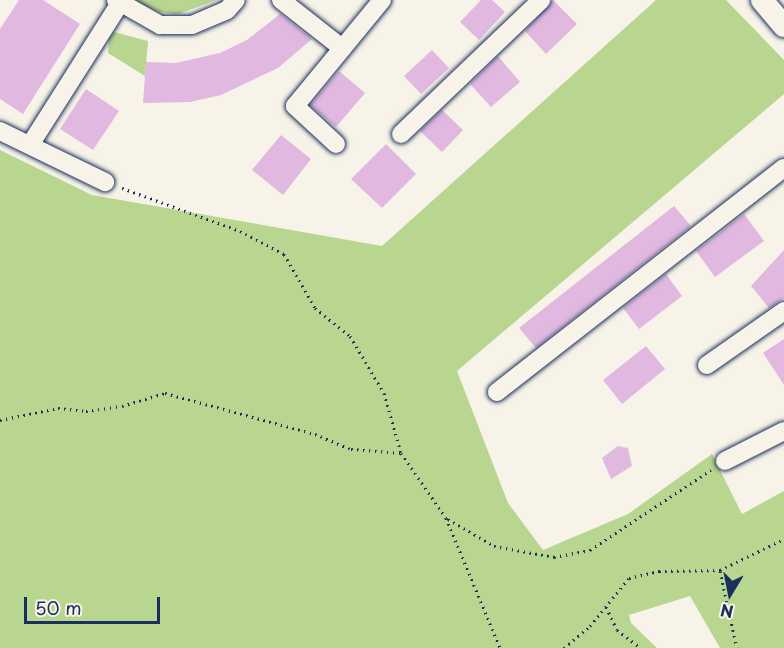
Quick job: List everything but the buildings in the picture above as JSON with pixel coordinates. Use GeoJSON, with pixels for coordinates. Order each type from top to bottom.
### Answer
{"type":"FeatureCollection","features":[{"type":"Feature","properties":{"kind":"main road"},"geometry":{"type":"LineString","coordinates":[[762,0],[784,26]]}},
{"type":"Feature","properties":{"kind":"street"},"geometry":{"type":"LineString","coordinates":[[30,145],[118,1],[160,25],[192,25],[227,10],[236,0]]}},
{"type":"Feature","properties":{"kind":"street"},"geometry":{"type":"LineString","coordinates":[[281,0],[342,48]]}},
{"type":"Feature","properties":{"kind":"street"},"geometry":{"type":"LineString","coordinates":[[336,144],[295,106],[382,0]]}},
{"type":"Feature","properties":{"kind":"street"},"geometry":{"type":"LineString","coordinates":[[401,134],[541,0]]}},
{"type":"Feature","properties":{"kind":"street"},"geometry":{"type":"LineString","coordinates":[[0,131],[105,182]]}},
{"type":"Feature","properties":{"kind":"street"},"geometry":{"type":"LineString","coordinates":[[497,392],[784,168]]}},
{"type":"Feature","properties":{"kind":"street"},"geometry":{"type":"LineString","coordinates":[[707,365],[784,311]]}},
{"type":"Feature","properties":{"kind":"street"},"geometry":{"type":"LineString","coordinates":[[725,461],[784,431]]}},
{"type":"Feature","properties":{"kind":"path"},"geometry":{"type":"LineString","coordinates":[[105,182],[240,231],[284,254],[315,308],[350,336],[384,393],[401,453],[446,518],[500,648]]}},
{"type":"Feature","properties":{"kind":"path"},"geometry":{"type":"LineString","coordinates":[[0,420],[58,408],[87,411],[122,406],[165,393],[315,434],[351,449],[401,453]]}},
{"type":"Feature","properties":{"kind":"path"},"geometry":{"type":"LineString","coordinates":[[446,518],[494,546],[554,557],[590,550],[725,461]]}},
{"type":"Feature","properties":{"kind":"path"},"geometry":{"type":"LineString","coordinates":[[564,648],[606,606],[629,578],[659,571],[720,570],[784,539]]}},
{"type":"Feature","properties":{"kind":"path"},"geometry":{"type":"LineString","coordinates":[[720,570],[737,648]]}},
{"type":"Feature","properties":{"kind":"path"},"geometry":{"type":"LineString","coordinates":[[606,606],[617,630],[641,648]]}},
{"type":"Feature","properties":{"kind":"green space"},"geometry":{"type":"Polygon","coordinates":[[[131,0],[217,0],[178,14],[160,12],[131,0]]]}},
{"type":"Feature","properties":{"kind":"green space"},"geometry":{"type":"Polygon","coordinates":[[[656,0],[726,0],[784,60],[784,94],[457,371],[508,503],[543,550],[628,514],[712,454],[742,514],[784,491],[784,648],[720,648],[690,596],[629,615],[631,623],[657,648],[0,648],[0,150],[92,195],[382,246],[656,0]]]}},
{"type":"Feature","properties":{"kind":"green space"},"geometry":{"type":"Polygon","coordinates":[[[114,32],[148,41],[145,76],[108,53],[109,37],[114,32]]]}}]}
